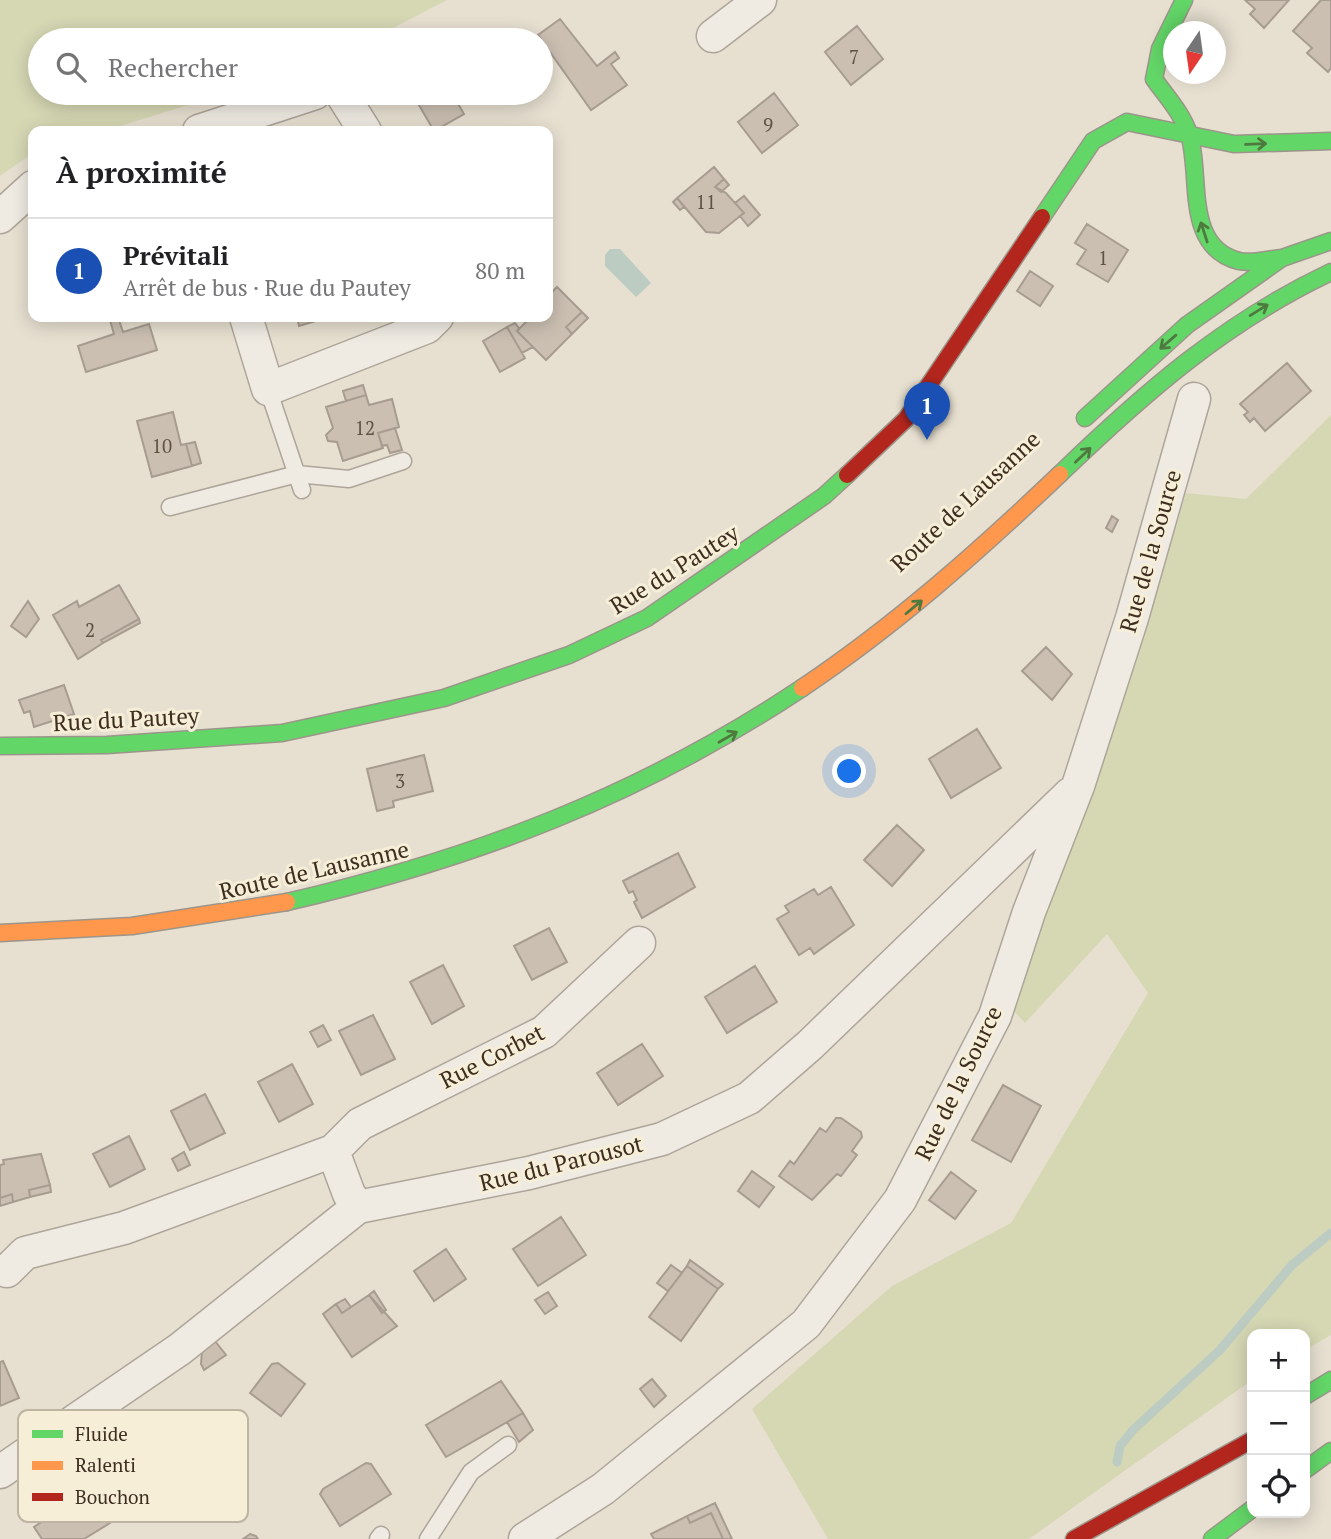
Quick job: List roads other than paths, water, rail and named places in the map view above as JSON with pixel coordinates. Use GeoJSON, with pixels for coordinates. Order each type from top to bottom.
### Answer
{"type":"FeatureCollection","features":[{"type":"Feature","properties":{"kind":"main road"},"geometry":{"type":"LineString","coordinates":[[1184,0],[1160,49],[1154,79],[1189,134],[1200,224],[1208,244],[1218,254],[1241,261],[1282,258]]}},
{"type":"Feature","properties":{"kind":"main road","name":"Rue du Pautey"},"geometry":{"type":"LineString","coordinates":[[0,746],[107,745],[282,733],[444,698],[509,678],[569,655],[647,618],[824,496],[906,419],[1093,141],[1126,122],[1234,144],[1331,141]]}},
{"type":"Feature","properties":{"kind":"main road","name":"Route de Lausanne"},"geometry":{"type":"LineString","coordinates":[[1071,432],[1186,325],[1282,258],[1331,241]]}},
{"type":"Feature","properties":{"kind":"main road","name":"Route de Lausanne"},"geometry":{"type":"LineString","coordinates":[[0,933],[117,928],[180,921],[354,888],[504,843],[624,791],[727,738],[818,681],[960,569],[1202,348],[1258,310],[1331,272]]}},
{"type":"Feature","properties":{"kind":"main road","name":"Route de Lausanne"},"geometry":{"type":"LineString","coordinates":[[624,791],[701,735],[779,688],[887,605]]}},
{"type":"Feature","properties":{"kind":"main road"},"geometry":{"type":"LineString","coordinates":[[1310,1405],[1331,1380]]}},
{"type":"Feature","properties":{"kind":"main road"},"geometry":{"type":"LineString","coordinates":[[1080,1535],[1247,1432]]}},
{"type":"Feature","properties":{"kind":"main road"},"geometry":{"type":"LineString","coordinates":[[1080,1535],[1247,1443]]}},
{"type":"Feature","properties":{"kind":"main road"},"geometry":{"type":"LineString","coordinates":[[1310,1466],[1331,1451]]}},
{"type":"Feature","properties":{"kind":"main road"},"geometry":{"type":"LineString","coordinates":[[1212,1539],[1247,1513]]}},
{"type":"Feature","properties":{"kind":"street"},"geometry":{"type":"LineString","coordinates":[[713,36],[760,0]]}},
{"type":"Feature","properties":{"kind":"street"},"geometry":{"type":"LineString","coordinates":[[214,126],[278,105]]}},
{"type":"Feature","properties":{"kind":"street"},"geometry":{"type":"LineString","coordinates":[[349,105],[362,126]]}},
{"type":"Feature","properties":{"kind":"street"},"geometry":{"type":"LineString","coordinates":[[0,217],[28,192]]}},
{"type":"Feature","properties":{"kind":"street"},"geometry":{"type":"LineString","coordinates":[[248,322],[268,389],[427,327],[432,322]]}},
{"type":"Feature","properties":{"kind":"street","name":"Rue de la Source"},"geometry":{"type":"LineString","coordinates":[[524,1539],[603,1489],[806,1324],[900,1200],[995,1016],[1029,912],[1078,786],[1132,618],[1194,399]]}},
{"type":"Feature","properties":{"kind":"street","name":"Rue du Parousot"},"geometry":{"type":"LineString","coordinates":[[91,1410],[180,1349],[358,1207],[529,1173],[662,1139],[749,1098],[810,1045],[1078,786]]}},
{"type":"Feature","properties":{"kind":"street","name":"Rue Corbet"},"geometry":{"type":"LineString","coordinates":[[7,1270],[24,1252],[124,1228],[333,1151],[360,1124],[544,1032],[639,943]]}},
{"type":"Feature","properties":{"kind":"street"},"geometry":{"type":"LineString","coordinates":[[333,1151],[349,1194],[358,1207]]}},
{"type":"Feature","properties":{"kind":"street","name":"Rue du Parousot"},"geometry":{"type":"LineString","coordinates":[[0,1472],[18,1460]]}},
{"type":"Feature","properties":{"kind":"lane"},"geometry":{"type":"LineString","coordinates":[[268,389],[302,490]]}},
{"type":"Feature","properties":{"kind":"lane"},"geometry":{"type":"LineString","coordinates":[[170,507],[297,474],[349,478],[403,461]]}},
{"type":"Feature","properties":{"kind":"lane"},"geometry":{"type":"LineString","coordinates":[[428,1539],[471,1472],[508,1445]]}},
{"type":"Feature","properties":{"kind":"waterway"},"geometry":{"type":"LineString","coordinates":[[1117,1462],[1120,1446],[1133,1430],[1220,1350],[1292,1265],[1331,1233]]}},
{"type":"Feature","properties":{"kind":"place","name":"Prévitali"},"geometry":{"type":"Point","coordinates":[927,440]}}]}
